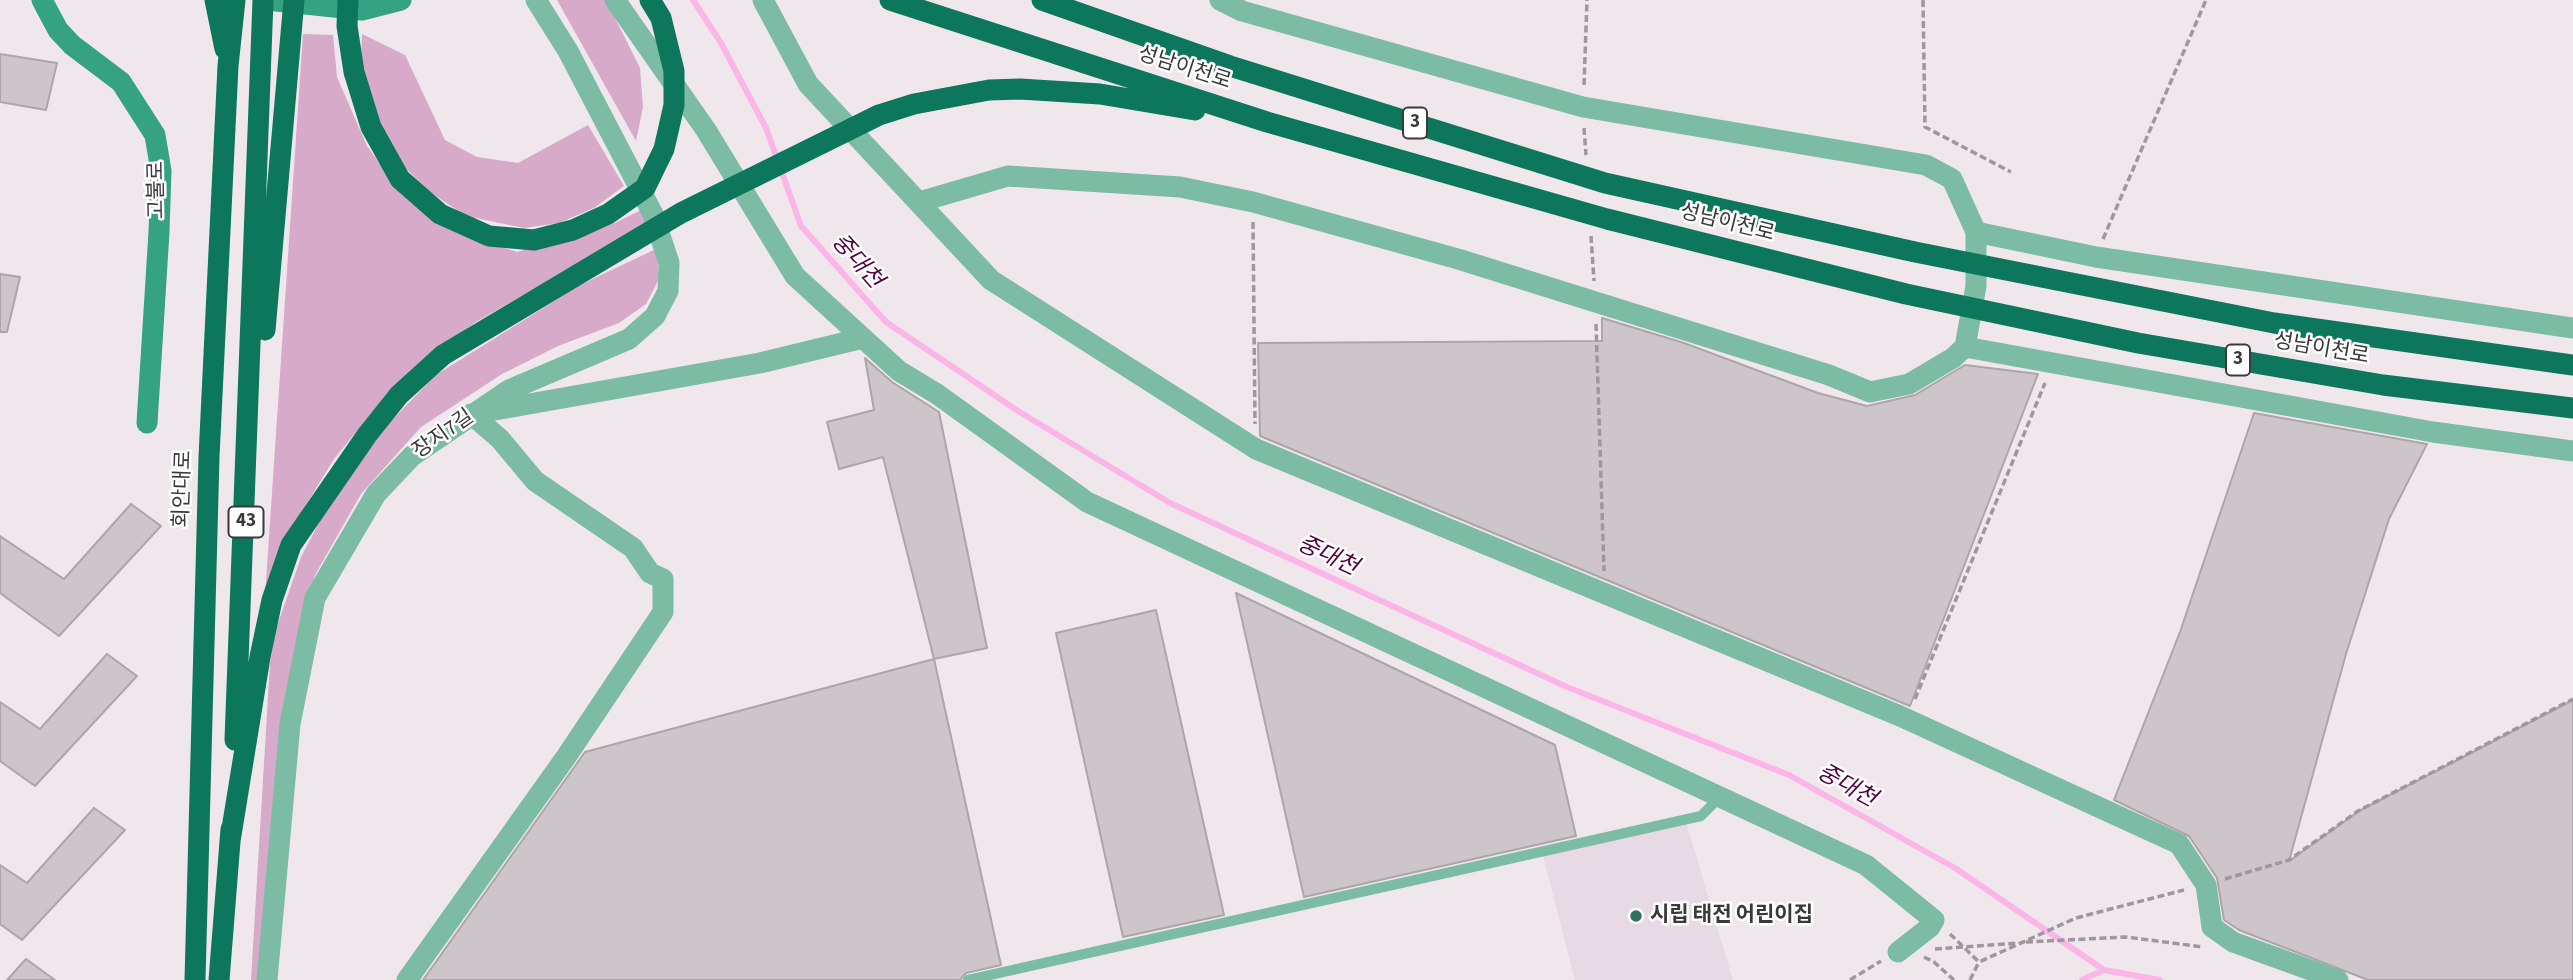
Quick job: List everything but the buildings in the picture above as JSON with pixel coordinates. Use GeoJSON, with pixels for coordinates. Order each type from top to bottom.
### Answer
{"type":"FeatureCollection","features":[{"type":"Feature","properties":{"kind":"highway"},"geometry":{"type":"LineString","coordinates":[[215,0],[228,66]]}},
{"type":"Feature","properties":{"kind":"highway"},"geometry":{"type":"LineString","coordinates":[[222,0],[221,26],[228,66]]}},
{"type":"Feature","properties":{"kind":"highway","name":"회안대로"},"geometry":{"type":"LineString","coordinates":[[195,980],[209,471],[228,66],[235,0]]}},
{"type":"Feature","properties":{"kind":"highway","name":"43"},"geometry":{"type":"LineString","coordinates":[[219,980],[230,841],[243,586],[265,0]]}},
{"type":"Feature","properties":{"kind":"highway"},"geometry":{"type":"LineString","coordinates":[[243,586],[294,0]]}},
{"type":"Feature","properties":{"kind":"highway"},"geometry":{"type":"LineString","coordinates":[[348,0],[347,26],[354,72],[371,127],[400,179],[440,215],[489,236],[534,240],[573,230],[608,214],[645,188],[664,149],[674,105],[674,71],[661,18],[650,0]]}},
{"type":"Feature","properties":{"kind":"highway","name":"성남이천로"},"geometry":{"type":"LineString","coordinates":[[890,0],[1267,122],[1607,219],[1906,294],[2138,343],[2355,381],[2573,408]]}},
{"type":"Feature","properties":{"kind":"highway","name":"성남이천로"},"geometry":{"type":"LineString","coordinates":[[1042,0],[1230,66],[1605,183],[1915,252],[2274,323],[2573,365]]}},
{"type":"Feature","properties":{"kind":"highway"},"geometry":{"type":"LineString","coordinates":[[230,841],[265,634],[272,600],[290,545],[367,435],[399,395],[443,355],[681,213],[879,116],[955,95],[1020,89],[1100,94],[1267,122]]}},
{"type":"Feature","properties":{"kind":"street","name":"고불로"},"geometry":{"type":"LineString","coordinates":[[42,0],[58,30],[72,45],[121,82],[155,135],[161,183],[147,424]]}},
{"type":"Feature","properties":{"kind":"street"},"geometry":{"type":"LineString","coordinates":[[265,0],[362,10],[401,0]]}},
{"type":"Feature","properties":{"kind":"street","name":"장지7길"},"geometry":{"type":"LineString","coordinates":[[267,980],[290,724],[315,598],[376,495],[412,456],[509,390],[629,339],[655,316],[668,291],[669,263],[653,214],[568,51],[536,0]]}},
{"type":"Feature","properties":{"kind":"street"},"geometry":{"type":"LineString","coordinates":[[615,0],[706,130],[795,276],[899,370],[937,394],[1087,502],[1866,865],[1934,920],[1930,927],[1898,952]]}},
{"type":"Feature","properties":{"kind":"street"},"geometry":{"type":"LineString","coordinates":[[763,0],[808,84],[991,280],[1255,449],[1907,719],[2179,844],[2206,885],[2212,927],[2233,942],[2338,980]]}},
{"type":"Feature","properties":{"kind":"street"},"geometry":{"type":"LineString","coordinates":[[919,202],[1008,176],[1180,187],[1253,202],[1458,258],[1829,375],[1870,392],[1909,384],[1953,358],[1965,347],[1976,285],[1976,232],[1952,179],[1926,165],[1583,107],[1242,11],[1220,0]]}},
{"type":"Feature","properties":{"kind":"street"},"geometry":{"type":"LineString","coordinates":[[1976,232],[2096,257],[2573,328]]}},
{"type":"Feature","properties":{"kind":"street"},"geometry":{"type":"LineString","coordinates":[[471,414],[760,363],[863,338]]}},
{"type":"Feature","properties":{"kind":"street"},"geometry":{"type":"LineString","coordinates":[[1965,347],[2433,432],[2573,451]]}},
{"type":"Feature","properties":{"kind":"street"},"geometry":{"type":"LineString","coordinates":[[407,980],[566,757],[663,612],[663,579],[650,573],[633,548],[535,481],[500,439],[471,414]]}},
{"type":"Feature","properties":{"kind":"lane"},"geometry":{"type":"LineString","coordinates":[[968,980],[1702,816],[1720,797]]}},
{"type":"Feature","properties":{"kind":"path"},"geometry":{"type":"LineString","coordinates":[[1923,0],[1925,127],[2011,172]]}},
{"type":"Feature","properties":{"kind":"path"},"geometry":{"type":"LineString","coordinates":[[2096,257],[2206,0]]}},
{"type":"Feature","properties":{"kind":"path"},"geometry":{"type":"LineString","coordinates":[[1253,202],[1255,449]]}},
{"type":"Feature","properties":{"kind":"path"},"geometry":{"type":"LineString","coordinates":[[1907,719],[2053,362]]}},
{"type":"Feature","properties":{"kind":"path"},"geometry":{"type":"LineString","coordinates":[[1970,980],[1979,962],[2076,918],[2206,885],[2289,860],[2358,811],[2573,699]]}},
{"type":"Feature","properties":{"kind":"path"},"geometry":{"type":"LineString","coordinates":[[1934,920],[1979,962]]}},
{"type":"Feature","properties":{"kind":"path"},"geometry":{"type":"LineString","coordinates":[[1931,949],[2126,937],[2195,945]]}},
{"type":"Feature","properties":{"kind":"path"},"geometry":{"type":"LineString","coordinates":[[1850,980],[1898,952],[1934,962],[1954,980]]}},
{"type":"Feature","properties":{"kind":"shaded area"},"geometry":{"type":"Polygon","coordinates":[[[557,0],[606,0],[640,68],[643,107],[636,141],[557,0]]]}},
{"type":"Feature","properties":{"kind":"shaded area"},"geometry":{"type":"Polygon","coordinates":[[[303,34],[333,35],[337,77],[367,146],[402,195],[432,219],[471,237],[517,252],[615,223],[643,209],[648,223],[476,322],[433,353],[374,410],[334,459],[296,521],[265,596],[303,34]]]}},
{"type":"Feature","properties":{"kind":"shaded area"},"geometry":{"type":"Polygon","coordinates":[[[362,34],[405,55],[445,140],[477,157],[518,163],[588,125],[624,186],[594,208],[559,223],[524,228],[466,216],[430,192],[393,156],[371,109],[361,59],[362,34]]]}},
{"type":"Feature","properties":{"kind":"shaded area"},"geometry":{"type":"Polygon","coordinates":[[[658,248],[658,281],[646,304],[619,323],[558,346],[502,374],[421,427],[361,494],[315,575],[302,618],[258,980],[251,980],[270,663],[276,629],[301,557],[334,494],[392,420],[436,375],[580,285],[658,248]]]}},
{"type":"Feature","properties":{"kind":"shaded area","name":"시립 태전 어린이집"},"geometry":{"type":"Polygon","coordinates":[[[1686,822],[1733,980],[1575,980],[1542,852],[1686,822]]]}},
{"type":"Feature","properties":{"kind":"waterway","name":"중대천"},"geometry":{"type":"LineString","coordinates":[[693,0],[721,43],[766,128],[801,226],[886,322],[1018,411],[1170,503],[1567,687],[1789,775],[1955,868],[2104,970]]}},
{"type":"Feature","properties":{"kind":"waterway"},"geometry":{"type":"LineString","coordinates":[[2082,980],[2104,970],[2160,980]]}},
{"type":"Feature","properties":{"kind":"place","name":"시립 태전 어린이집"},"geometry":{"type":"Point","coordinates":[1636,916]}}]}
